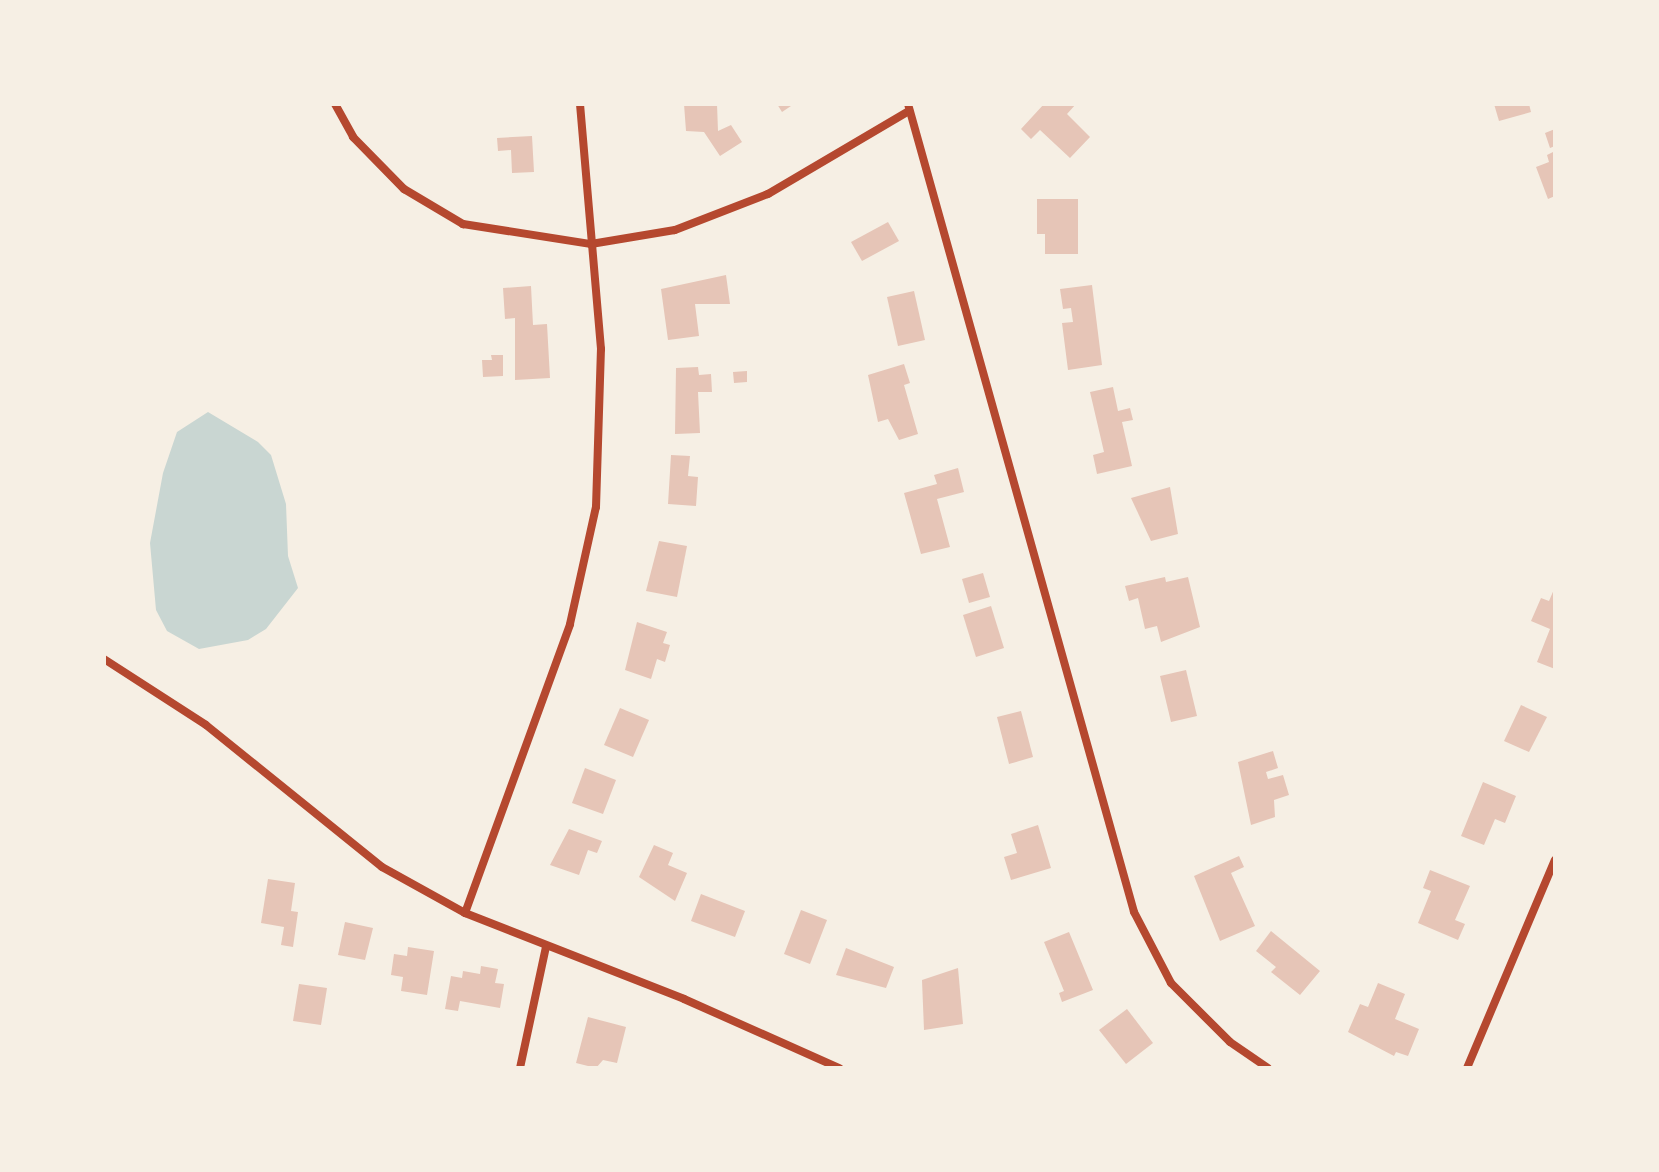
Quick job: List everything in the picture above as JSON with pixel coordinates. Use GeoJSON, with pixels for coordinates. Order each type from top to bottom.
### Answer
{"type":"FeatureCollection","features":[{"type":"Feature","properties":{"kind":"street"},"geometry":{"type":"LineString","coordinates":[[335,104],[353,137],[404,189],[463,224],[591,244],[675,230],[768,194],[909,107],[1134,912],[1171,983],[1230,1042],[1268,1068]]}},
{"type":"Feature","properties":{"kind":"street"},"geometry":{"type":"LineString","coordinates":[[465,913],[542,707],[585,565],[596,507],[602,403],[580,104]]}},
{"type":"Feature","properties":{"kind":"street"},"geometry":{"type":"LineString","coordinates":[[104,659],[206,725],[382,867],[465,913],[684,999],[839,1068]]}},
{"type":"Feature","properties":{"kind":"street"},"geometry":{"type":"LineString","coordinates":[[1467,1068],[1555,860]]}},
{"type":"Feature","properties":{"kind":"street"},"geometry":{"type":"LineString","coordinates":[[520,1068],[546,947]]}},
{"type":"Feature","properties":{"kind":"shaded area"},"geometry":{"type":"Polygon","coordinates":[[[208,412],[258,442],[271,455],[286,504],[288,556],[298,588],[266,629],[248,640],[199,649],[167,631],[156,610],[150,543],[163,473],[177,432],[208,412]]]}},
{"type":"Feature","properties":{"kind":"building"},"geometry":{"type":"Polygon","coordinates":[[[684,104],[717,104],[718,131],[731,125],[742,142],[720,156],[704,132],[686,131],[684,104]]]}},
{"type":"Feature","properties":{"kind":"building"},"geometry":{"type":"Polygon","coordinates":[[[777,104],[794,104],[782,112],[777,104]]]}},
{"type":"Feature","properties":{"kind":"building"},"geometry":{"type":"Polygon","coordinates":[[[1044,104],[1076,104],[1067,114],[1090,137],[1070,158],[1040,130],[1031,139],[1021,129],[1044,104]]]}},
{"type":"Feature","properties":{"kind":"building"},"geometry":{"type":"Polygon","coordinates":[[[1494,104],[1529,104],[1531,112],[1499,121],[1494,104]]]}},
{"type":"Feature","properties":{"kind":"building"},"geometry":{"type":"Polygon","coordinates":[[[1555,129],[1555,146],[1550,148],[1545,133],[1555,129]]]}},
{"type":"Feature","properties":{"kind":"building"},"geometry":{"type":"Polygon","coordinates":[[[532,136],[534,172],[512,173],[511,150],[498,151],[497,138],[532,136]]]}},
{"type":"Feature","properties":{"kind":"building"},"geometry":{"type":"Polygon","coordinates":[[[1555,151],[1555,196],[1548,199],[1536,167],[1549,162],[1547,155],[1555,151]]]}},
{"type":"Feature","properties":{"kind":"building"},"geometry":{"type":"Polygon","coordinates":[[[1037,199],[1078,199],[1078,254],[1045,254],[1045,234],[1037,234],[1037,199]]]}},
{"type":"Feature","properties":{"kind":"building"},"geometry":{"type":"Polygon","coordinates":[[[888,222],[899,241],[862,261],[851,242],[888,222]]]}},
{"type":"Feature","properties":{"kind":"building"},"geometry":{"type":"Polygon","coordinates":[[[726,275],[730,304],[695,304],[699,336],[668,340],[661,289],[726,275]]]}},
{"type":"Feature","properties":{"kind":"building"},"geometry":{"type":"Polygon","coordinates":[[[1092,285],[1102,365],[1068,370],[1062,323],[1073,322],[1071,308],[1063,309],[1060,289],[1092,285]]]}},
{"type":"Feature","properties":{"kind":"building"},"geometry":{"type":"Polygon","coordinates":[[[531,286],[533,325],[547,324],[550,378],[515,380],[515,318],[505,319],[503,288],[531,286]]]}},
{"type":"Feature","properties":{"kind":"building"},"geometry":{"type":"Polygon","coordinates":[[[914,291],[925,340],[898,346],[887,297],[914,291]]]}},
{"type":"Feature","properties":{"kind":"building"},"geometry":{"type":"Polygon","coordinates":[[[491,355],[503,355],[503,376],[483,377],[482,360],[492,360],[491,355]]]}},
{"type":"Feature","properties":{"kind":"building"},"geometry":{"type":"Polygon","coordinates":[[[904,364],[910,383],[904,385],[918,434],[899,440],[888,419],[878,422],[868,375],[904,364]]]}},
{"type":"Feature","properties":{"kind":"building"},"geometry":{"type":"Polygon","coordinates":[[[698,367],[699,375],[711,374],[712,392],[698,392],[700,433],[675,434],[676,368],[698,367]]]}},
{"type":"Feature","properties":{"kind":"building"},"geometry":{"type":"Polygon","coordinates":[[[747,371],[747,382],[734,383],[733,372],[747,371]]]}},
{"type":"Feature","properties":{"kind":"building"},"geometry":{"type":"Polygon","coordinates":[[[1113,387],[1118,411],[1130,408],[1133,420],[1122,422],[1132,466],[1097,474],[1093,455],[1104,452],[1090,392],[1113,387]]]}},
{"type":"Feature","properties":{"kind":"building"},"geometry":{"type":"Polygon","coordinates":[[[671,455],[690,456],[688,476],[698,477],[696,506],[668,504],[671,455]]]}},
{"type":"Feature","properties":{"kind":"building"},"geometry":{"type":"Polygon","coordinates":[[[958,468],[964,492],[937,499],[950,547],[921,554],[904,493],[937,484],[934,475],[958,468]]]}},
{"type":"Feature","properties":{"kind":"building"},"geometry":{"type":"Polygon","coordinates":[[[1170,487],[1178,534],[1151,541],[1131,498],[1170,487]]]}},
{"type":"Feature","properties":{"kind":"building"},"geometry":{"type":"Polygon","coordinates":[[[659,541],[687,546],[677,597],[646,591],[659,541]]]}},
{"type":"Feature","properties":{"kind":"building"},"geometry":{"type":"Polygon","coordinates":[[[983,573],[990,597],[969,603],[962,579],[983,573]]]}},
{"type":"Feature","properties":{"kind":"building"},"geometry":{"type":"Polygon","coordinates":[[[1165,577],[1166,582],[1188,577],[1200,627],[1161,642],[1157,626],[1145,629],[1138,598],[1129,601],[1125,586],[1165,577]]]}},
{"type":"Feature","properties":{"kind":"building"},"geometry":{"type":"Polygon","coordinates":[[[1555,587],[1555,669],[1537,662],[1550,629],[1531,621],[1541,598],[1549,601],[1555,587]]]}},
{"type":"Feature","properties":{"kind":"building"},"geometry":{"type":"Polygon","coordinates":[[[991,606],[1004,648],[976,657],[963,615],[991,606]]]}},
{"type":"Feature","properties":{"kind":"building"},"geometry":{"type":"Polygon","coordinates":[[[637,622],[667,632],[663,643],[670,645],[665,662],[657,659],[651,679],[625,670],[637,622]]]}},
{"type":"Feature","properties":{"kind":"building"},"geometry":{"type":"Polygon","coordinates":[[[1186,670],[1197,716],[1171,722],[1160,676],[1186,670]]]}},
{"type":"Feature","properties":{"kind":"building"},"geometry":{"type":"Polygon","coordinates":[[[1521,705],[1547,717],[1529,752],[1504,741],[1521,705]]]}},
{"type":"Feature","properties":{"kind":"building"},"geometry":{"type":"Polygon","coordinates":[[[620,708],[649,720],[633,757],[604,745],[620,708]]]}},
{"type":"Feature","properties":{"kind":"building"},"geometry":{"type":"Polygon","coordinates":[[[1021,711],[1033,757],[1009,764],[997,717],[1021,711]]]}},
{"type":"Feature","properties":{"kind":"building"},"geometry":{"type":"Polygon","coordinates":[[[1273,751],[1278,768],[1266,772],[1268,779],[1283,775],[1289,795],[1274,800],[1275,817],[1251,825],[1238,762],[1273,751]]]}},
{"type":"Feature","properties":{"kind":"building"},"geometry":{"type":"Polygon","coordinates":[[[585,768],[616,780],[603,814],[572,803],[585,768]]]}},
{"type":"Feature","properties":{"kind":"building"},"geometry":{"type":"Polygon","coordinates":[[[1483,782],[1516,796],[1505,823],[1495,819],[1484,845],[1461,836],[1483,782]]]}},
{"type":"Feature","properties":{"kind":"building"},"geometry":{"type":"Polygon","coordinates":[[[1038,825],[1051,868],[1011,880],[1004,857],[1017,853],[1011,834],[1038,825]]]}},
{"type":"Feature","properties":{"kind":"building"},"geometry":{"type":"Polygon","coordinates":[[[569,829],[602,841],[597,853],[588,850],[579,875],[550,865],[569,829]]]}},
{"type":"Feature","properties":{"kind":"building"},"geometry":{"type":"Polygon","coordinates":[[[654,845],[673,853],[668,865],[687,873],[675,901],[639,877],[654,845]]]}},
{"type":"Feature","properties":{"kind":"building"},"geometry":{"type":"Polygon","coordinates":[[[1239,856],[1244,867],[1231,873],[1255,926],[1220,941],[1194,876],[1239,856]]]}},
{"type":"Feature","properties":{"kind":"building"},"geometry":{"type":"Polygon","coordinates":[[[1430,870],[1470,886],[1455,920],[1465,924],[1458,940],[1418,923],[1431,891],[1423,888],[1430,870]]]}},
{"type":"Feature","properties":{"kind":"building"},"geometry":{"type":"Polygon","coordinates":[[[268,879],[295,883],[291,911],[298,912],[293,947],[281,945],[284,927],[261,923],[268,879]]]}},
{"type":"Feature","properties":{"kind":"building"},"geometry":{"type":"Polygon","coordinates":[[[701,894],[745,911],[735,937],[691,921],[701,894]]]}},
{"type":"Feature","properties":{"kind":"building"},"geometry":{"type":"Polygon","coordinates":[[[801,910],[827,920],[810,964],[784,954],[801,910]]]}},
{"type":"Feature","properties":{"kind":"building"},"geometry":{"type":"Polygon","coordinates":[[[345,922],[373,928],[365,960],[338,955],[345,922]]]}},
{"type":"Feature","properties":{"kind":"building"},"geometry":{"type":"Polygon","coordinates":[[[1271,931],[1320,971],[1300,995],[1271,972],[1276,967],[1256,951],[1271,931]]]}},
{"type":"Feature","properties":{"kind":"building"},"geometry":{"type":"Polygon","coordinates":[[[1069,932],[1093,990],[1062,1002],[1059,993],[1064,991],[1044,942],[1069,932]]]}},
{"type":"Feature","properties":{"kind":"building"},"geometry":{"type":"Polygon","coordinates":[[[408,947],[434,951],[427,995],[401,991],[403,977],[391,975],[394,954],[407,956],[408,947]]]}},
{"type":"Feature","properties":{"kind":"building"},"geometry":{"type":"Polygon","coordinates":[[[846,948],[894,967],[886,988],[836,975],[846,948]]]}},
{"type":"Feature","properties":{"kind":"building"},"geometry":{"type":"Polygon","coordinates":[[[481,966],[498,969],[495,983],[504,984],[500,1008],[460,1001],[458,1011],[445,1009],[451,976],[462,978],[463,971],[480,974],[481,966]]]}},
{"type":"Feature","properties":{"kind":"building"},"geometry":{"type":"Polygon","coordinates":[[[958,968],[963,1024],[924,1030],[922,980],[958,968]]]}},
{"type":"Feature","properties":{"kind":"building"},"geometry":{"type":"Polygon","coordinates":[[[1378,983],[1405,994],[1395,1019],[1419,1029],[1408,1056],[1396,1052],[1394,1056],[1348,1032],[1360,1004],[1368,1007],[1378,983]]]}},
{"type":"Feature","properties":{"kind":"building"},"geometry":{"type":"Polygon","coordinates":[[[299,984],[327,988],[321,1025],[293,1021],[299,984]]]}},
{"type":"Feature","properties":{"kind":"building"},"geometry":{"type":"Polygon","coordinates":[[[1127,1009],[1153,1043],[1126,1064],[1099,1030],[1127,1009]]]}},
{"type":"Feature","properties":{"kind":"building"},"geometry":{"type":"Polygon","coordinates":[[[588,1017],[626,1027],[617,1063],[603,1060],[596,1068],[576,1063],[588,1017]]]}}]}
